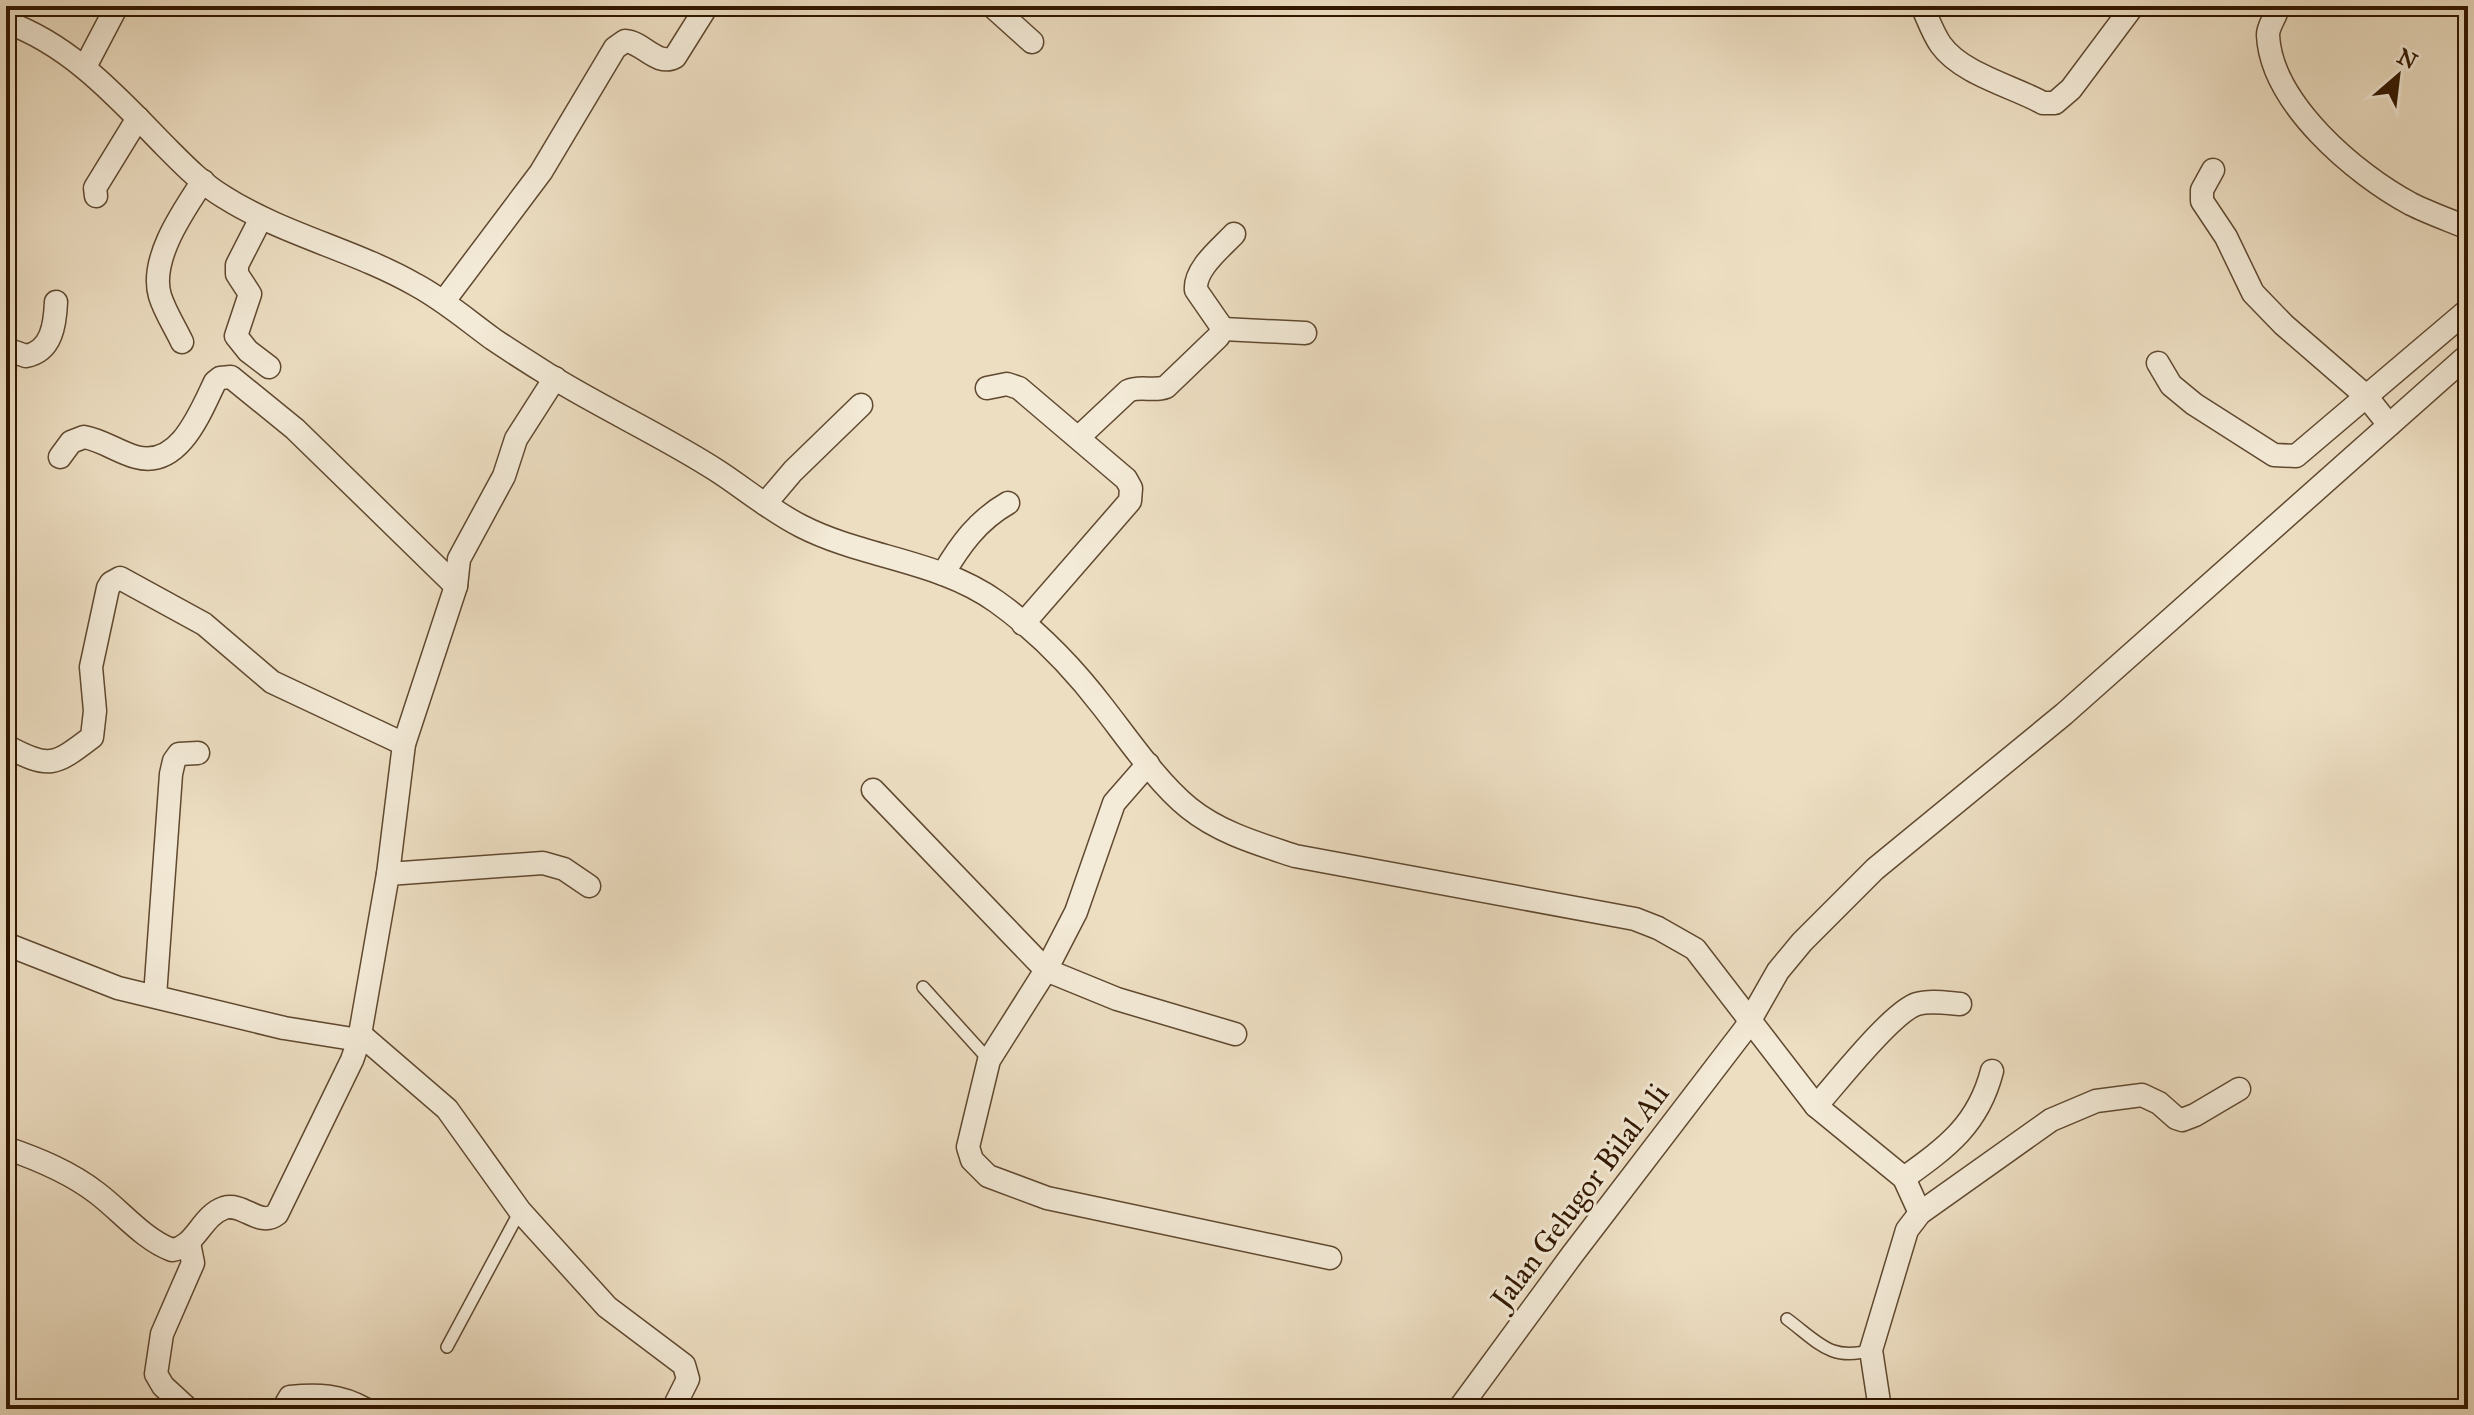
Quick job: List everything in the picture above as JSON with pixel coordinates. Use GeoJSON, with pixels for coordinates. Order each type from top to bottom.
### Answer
{"type":"FeatureCollection","features":[{"type":"Feature","properties":{"kind":"street"},"geometry":{"type":"LineString","coordinates":[[85,67],[117,6]]}},
{"type":"Feature","properties":{"kind":"street"},"geometry":{"type":"LineString","coordinates":[[444,301],[541,172],[615,48],[625,41],[633,41],[662,60],[670,61],[707,6]]}},
{"type":"Feature","properties":{"kind":"street"},"geometry":{"type":"LineString","coordinates":[[992,6],[1032,42]]}},
{"type":"Feature","properties":{"kind":"street"},"geometry":{"type":"LineString","coordinates":[[1922,6],[1940,43],[1965,68],[2043,103],[2055,103],[2071,89],[2133,6]]}},
{"type":"Feature","properties":{"kind":"street"},"geometry":{"type":"LineString","coordinates":[[2278,6],[2268,32],[2276,68],[2292,100],[2318,131],[2369,176],[2413,205],[2468,228]]}},
{"type":"Feature","properties":{"kind":"street"},"geometry":{"type":"LineString","coordinates":[[6,22],[33,34],[85,67],[219,195],[311,241],[386,269],[444,301],[495,340],[555,378],[713,468],[765,504],[815,533],[943,574],[996,601],[1075,673],[1187,807],[1213,824],[1257,844],[1295,856],[1635,919],[1695,949],[1816,1106],[1904,1178],[1920,1213]]}},
{"type":"Feature","properties":{"kind":"street"},"geometry":{"type":"LineString","coordinates":[[96,196],[95,188],[138,118]]}},
{"type":"Feature","properties":{"kind":"street"},"geometry":{"type":"LineString","coordinates":[[2213,170],[2202,190],[2202,201],[2226,237],[2253,293],[2284,325],[2368,399],[2387,423]]}},
{"type":"Feature","properties":{"kind":"street"},"geometry":{"type":"LineString","coordinates":[[182,342],[160,294],[159,278],[168,237],[203,181]]}},
{"type":"Feature","properties":{"kind":"street"},"geometry":{"type":"LineString","coordinates":[[261,218],[237,265],[237,274],[250,294],[236,336],[248,351],[269,367]]}},
{"type":"Feature","properties":{"kind":"street"},"geometry":{"type":"LineString","coordinates":[[1223,329],[1196,290],[1195,283],[1234,234]]}},
{"type":"Feature","properties":{"kind":"street"},"geometry":{"type":"LineString","coordinates":[[6,349],[26,356],[40,350],[55,325],[56,302]]}},
{"type":"Feature","properties":{"kind":"street"},"geometry":{"type":"LineString","coordinates":[[2158,363],[2165,377],[2180,393],[2259,447],[2274,455],[2288,457],[2303,452],[2368,399],[2468,310]]}},
{"type":"Feature","properties":{"kind":"street"},"geometry":{"type":"LineString","coordinates":[[1079,437],[1128,391],[1139,387],[1157,390],[1166,387],[1223,329],[1305,333]]}},
{"type":"Feature","properties":{"kind":"street","name":"Jalan Gelugor Bilal Ali"},"geometry":{"type":"LineString","coordinates":[[1459,1409],[1788,957],[1875,869],[2064,714],[2387,423],[2468,355]]}},
{"type":"Feature","properties":{"kind":"street"},"geometry":{"type":"LineString","coordinates":[[60,457],[71,442],[84,437],[138,458],[154,459],[167,454],[179,445],[191,428],[215,382],[231,377],[295,429],[456,586]]}},
{"type":"Feature","properties":{"kind":"street"},"geometry":{"type":"LineString","coordinates":[[6,1148],[58,1169],[85,1185],[163,1247],[172,1250],[189,1243],[206,1219],[227,1207],[237,1207],[268,1219],[277,1214],[352,1060],[359,1037],[388,874],[404,744],[456,586],[459,559],[504,476],[523,424],[555,378]]}},
{"type":"Feature","properties":{"kind":"street"},"geometry":{"type":"LineString","coordinates":[[987,388],[1007,384],[1019,388],[1079,437],[1126,479],[1131,488],[1130,501],[1023,624]]}},
{"type":"Feature","properties":{"kind":"street"},"geometry":{"type":"LineString","coordinates":[[765,504],[793,471],[861,405]]}},
{"type":"Feature","properties":{"kind":"street"},"geometry":{"type":"LineString","coordinates":[[943,574],[981,522],[1008,503]]}},
{"type":"Feature","properties":{"kind":"street"},"geometry":{"type":"LineString","coordinates":[[6,746],[31,758],[52,762],[62,760],[92,737],[95,711],[91,667],[108,588],[120,578],[204,624],[272,682],[404,744]]}},
{"type":"Feature","properties":{"kind":"street"},"geometry":{"type":"LineString","coordinates":[[155,996],[171,774],[179,754],[198,753]]}},
{"type":"Feature","properties":{"kind":"street"},"geometry":{"type":"LineString","coordinates":[[1148,764],[1114,803],[1084,895],[1046,970],[989,1060],[968,1147],[972,1160],[988,1176],[1073,1205],[1330,1258]]}},
{"type":"Feature","properties":{"kind":"street"},"geometry":{"type":"LineString","coordinates":[[873,790],[1046,970],[1117,999],[1235,1034]]}},
{"type":"Feature","properties":{"kind":"street"},"geometry":{"type":"LineString","coordinates":[[388,874],[543,863],[564,869],[589,886]]}},
{"type":"Feature","properties":{"kind":"street"},"geometry":{"type":"LineString","coordinates":[[6,944],[118,988],[284,1028],[359,1037],[447,1109],[520,1211],[607,1307],[684,1365],[688,1379],[673,1409]]}},
{"type":"Feature","properties":{"kind":"street"},"geometry":{"type":"LineString","coordinates":[[1816,1106],[1890,1024],[1914,1005],[1935,1002],[1960,1004]]}},
{"type":"Feature","properties":{"kind":"street"},"geometry":{"type":"LineString","coordinates":[[1904,1178],[1935,1156],[1968,1123],[1982,1105],[1992,1071]]}},
{"type":"Feature","properties":{"kind":"street"},"geometry":{"type":"LineString","coordinates":[[1880,1409],[1871,1350],[1907,1230],[1920,1213],[2051,1120],[2096,1101],[2142,1095],[2182,1120],[2239,1089]]}},
{"type":"Feature","properties":{"kind":"street"},"geometry":{"type":"LineString","coordinates":[[188,1409],[163,1386],[156,1374],[162,1334],[193,1263],[189,1243]]}},
{"type":"Feature","properties":{"kind":"street"},"geometry":{"type":"LineString","coordinates":[[283,1409],[290,1397],[324,1395],[345,1398],[365,1409]]}},
{"type":"Feature","properties":{"kind":"lane"},"geometry":{"type":"LineString","coordinates":[[923,987],[989,1060]]}},
{"type":"Feature","properties":{"kind":"lane"},"geometry":{"type":"LineString","coordinates":[[447,1347],[520,1211]]}},
{"type":"Feature","properties":{"kind":"lane"},"geometry":{"type":"LineString","coordinates":[[1787,1319],[1829,1350],[1841,1355],[1871,1350]]}}]}
